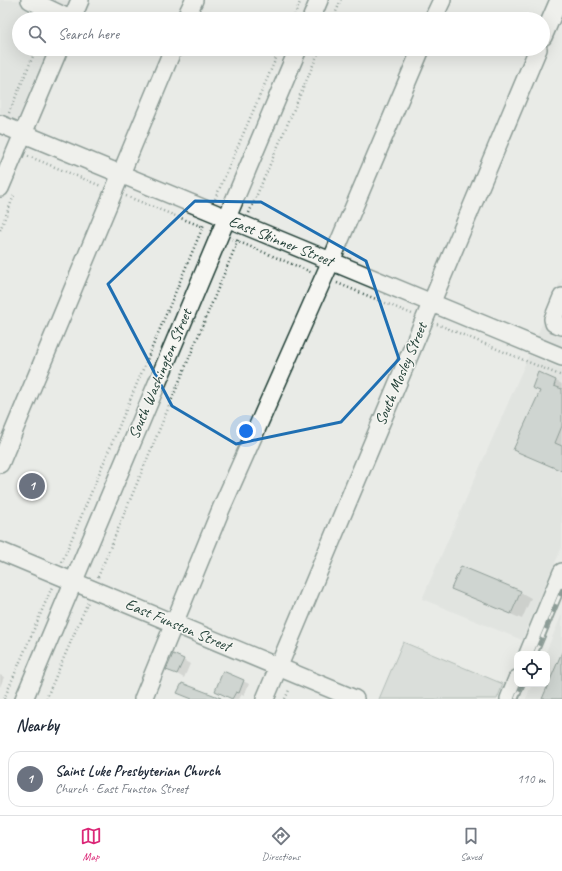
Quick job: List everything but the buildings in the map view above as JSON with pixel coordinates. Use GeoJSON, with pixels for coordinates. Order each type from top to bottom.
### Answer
{"type":"FeatureCollection","features":[{"type":"Feature","properties":{"kind":"street"},"geometry":{"type":"LineString","coordinates":[[74,12],[80,0]]}},
{"type":"Feature","properties":{"kind":"street"},"geometry":{"type":"LineString","coordinates":[[188,12],[194,0]]}},
{"type":"Feature","properties":{"kind":"street"},"geometry":{"type":"LineString","coordinates":[[314,12],[319,0]]}},
{"type":"Feature","properties":{"kind":"street"},"geometry":{"type":"LineString","coordinates":[[437,12],[442,0]]}},
{"type":"Feature","properties":{"kind":"street"},"geometry":{"type":"LineString","coordinates":[[550,21],[559,0]]}},
{"type":"Feature","properties":{"kind":"street"},"geometry":{"type":"LineString","coordinates":[[36,1],[57,12]]}},
{"type":"Feature","properties":{"kind":"street"},"geometry":{"type":"LineString","coordinates":[[0,188],[56,56]]}},
{"type":"Feature","properties":{"kind":"street"},"geometry":{"type":"LineString","coordinates":[[0,464],[122,175],[169,56]]}},
{"type":"Feature","properties":{"kind":"street","name":"South Washington Street"},"geometry":{"type":"LineString","coordinates":[[24,699],[295,56]]}},
{"type":"Feature","properties":{"kind":"street"},"geometry":{"type":"LineString","coordinates":[[143,699],[221,509],[331,261],[418,56]]}},
{"type":"Feature","properties":{"kind":"street","name":"South Mosley Street"},"geometry":{"type":"LineString","coordinates":[[265,699],[535,56]]}},
{"type":"Feature","properties":{"kind":"street","name":"East Skinner Street"},"geometry":{"type":"LineString","coordinates":[[2,125],[562,357]]}},
{"type":"Feature","properties":{"kind":"street"},"geometry":{"type":"LineString","coordinates":[[562,297],[553,322],[562,326]]}},
{"type":"Feature","properties":{"kind":"street","name":"East Funston Street"},"geometry":{"type":"LineString","coordinates":[[0,552],[355,699]]}},
{"type":"Feature","properties":{"kind":"street"},"geometry":{"type":"LineString","coordinates":[[529,651],[562,572]]}},
{"type":"Feature","properties":{"kind":"street"},"geometry":{"type":"LineString","coordinates":[[509,699],[514,686]]}},
{"type":"Feature","properties":{"kind":"path"},"geometry":{"type":"LineString","coordinates":[[296,12],[301,0]]}},
{"type":"Feature","properties":{"kind":"path"},"geometry":{"type":"LineString","coordinates":[[335,12],[341,0]]}},
{"type":"Feature","properties":{"kind":"path"},"geometry":{"type":"LineString","coordinates":[[2,125],[33,56]]}},
{"type":"Feature","properties":{"kind":"path"},"geometry":{"type":"LineString","coordinates":[[4,699],[203,227],[277,56]]}},
{"type":"Feature","properties":{"kind":"path"},"geometry":{"type":"LineString","coordinates":[[46,699],[93,590],[244,226],[317,56]]}},
{"type":"Feature","properties":{"kind":"path"},"geometry":{"type":"LineString","coordinates":[[16,151],[562,376]]}},
{"type":"Feature","properties":{"kind":"path"},"geometry":{"type":"LineString","coordinates":[[285,699],[291,685]]}},
{"type":"Feature","properties":{"kind":"highlighted area"},"geometry":{"type":"Polygon","coordinates":[[[195,201],[261,202],[366,261],[399,359],[341,422],[236,444],[172,406],[108,284],[195,201]]]}},
{"type":"Feature","properties":{"kind":"shaded area"},"geometry":{"type":"Polygon","coordinates":[[[0,0],[70,0],[65,12],[12,12],[12,56],[46,56],[21,117],[16,120],[0,115],[0,0]]]}},
{"type":"Feature","properties":{"kind":"shaded area"},"geometry":{"type":"Polygon","coordinates":[[[562,278],[562,349],[536,338],[562,278]]]}},
{"type":"Feature","properties":{"kind":"shaded area"},"geometry":{"type":"Polygon","coordinates":[[[529,355],[562,369],[562,547],[522,640],[422,599],[529,355]]]}},
{"type":"Feature","properties":{"kind":"shaded area"},"geometry":{"type":"Polygon","coordinates":[[[562,614],[562,699],[526,699],[531,687],[550,687],[550,651],[546,651],[562,614]]]}},
{"type":"Feature","properties":{"kind":"shaded area"},"geometry":{"type":"Polygon","coordinates":[[[403,642],[503,684],[497,699],[379,699],[403,642]]]}},
{"type":"Feature","properties":{"kind":"railway"},"geometry":{"type":"LineString","coordinates":[[536,651],[562,590]]}},
{"type":"Feature","properties":{"kind":"railway"},"geometry":{"type":"LineString","coordinates":[[516,699],[521,687]]}},
{"type":"Feature","properties":{"kind":"place","name":"Saint Luke Presbyterian Church"},"geometry":{"type":"Point","coordinates":[32,486]}}]}
